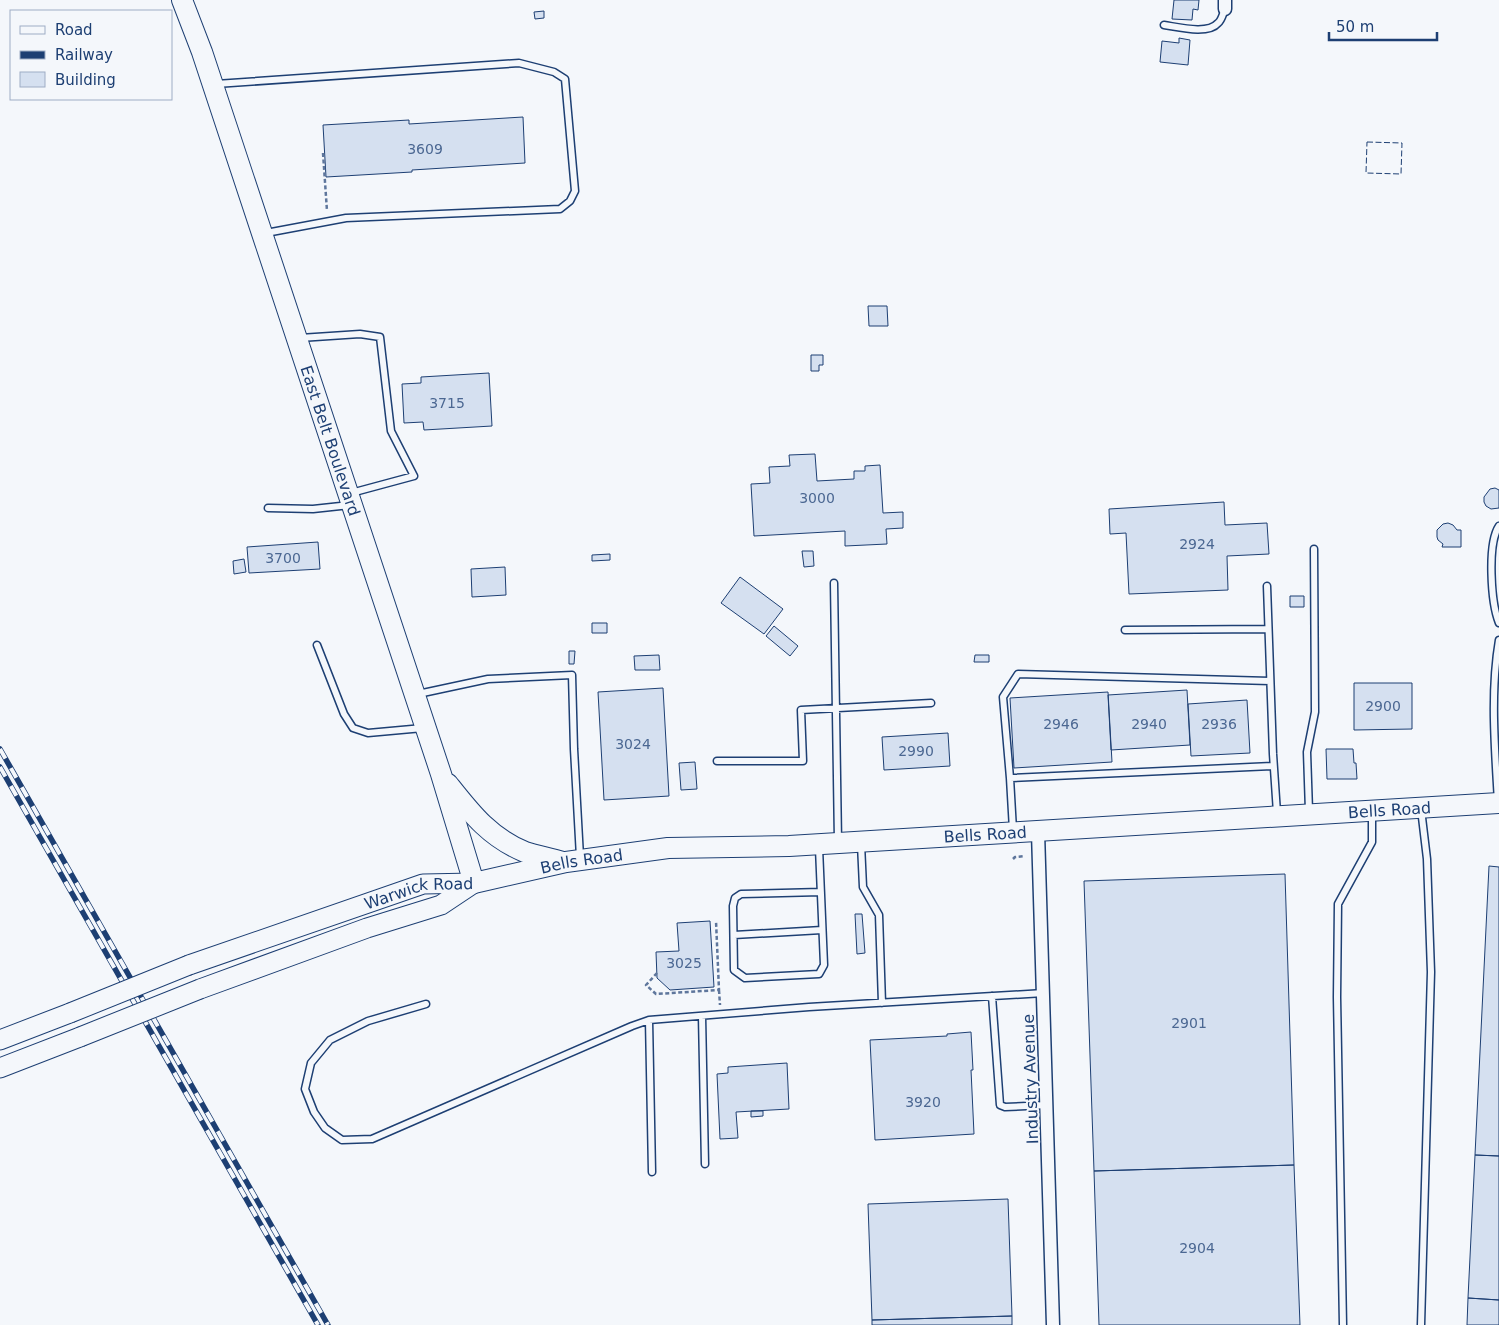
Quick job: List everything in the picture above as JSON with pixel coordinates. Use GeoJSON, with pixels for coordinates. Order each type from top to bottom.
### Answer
{"type":"FeatureCollection","features":[{"type":"Feature","properties":{"kind":"main road","name":"East Belt Boulevard"},"geometry":{"type":"LineString","coordinates":[[182,0],[213,84],[441,774],[474,883]]}},
{"type":"Feature","properties":{"kind":"main road"},"geometry":{"type":"LineString","coordinates":[[441,774],[476,819],[490,833],[526,852],[573,862]]}},
{"type":"Feature","properties":{"kind":"main road","name":"Bells Road"},"geometry":{"type":"LineString","coordinates":[[474,883],[573,862],[668,848],[861,842],[1498,803]]}},
{"type":"Feature","properties":{"kind":"main road","name":"Warwick Road"},"geometry":{"type":"LineString","coordinates":[[0,1040],[70,1014],[189,965],[424,884],[474,883]]}},
{"type":"Feature","properties":{"kind":"main road","name":"Warwick Road"},"geometry":{"type":"LineString","coordinates":[[0,1068],[200,989],[367,928],[441,905],[474,883]]}},
{"type":"Feature","properties":{"kind":"street","name":"Industry Avenue"},"geometry":{"type":"LineString","coordinates":[[1038,832],[1048,1105],[1053,1325]]}},
{"type":"Feature","properties":{"kind":"lane"},"geometry":{"type":"LineString","coordinates":[[1164,25],[1203,30],[1210,28],[1218,24],[1225,4]]}},
{"type":"Feature","properties":{"kind":"lane"},"geometry":{"type":"LineString","coordinates":[[213,84],[519,63],[554,72],[565,79],[574,191],[570,201],[560,209],[346,218],[262,234]]}},
{"type":"Feature","properties":{"kind":"lane"},"geometry":{"type":"LineString","coordinates":[[268,508],[313,509],[350,500],[414,476],[391,431],[380,337],[360,334],[296,338]]}},
{"type":"Feature","properties":{"kind":"lane"},"geometry":{"type":"LineString","coordinates":[[1499,526],[1495,532],[1493,546],[1492,590],[1495,613],[1499,623]]}},
{"type":"Feature","properties":{"kind":"lane"},"geometry":{"type":"LineString","coordinates":[[1309,815],[1307,752],[1315,712],[1314,549]]}},
{"type":"Feature","properties":{"kind":"lane"},"geometry":{"type":"LineString","coordinates":[[821,892],[740,894],[735,898],[733,906],[734,970],[745,978],[819,974],[824,965],[821,892],[828,843],[837,707],[834,583]]}},
{"type":"Feature","properties":{"kind":"lane"},"geometry":{"type":"LineString","coordinates":[[1267,586],[1277,817]]}},
{"type":"Feature","properties":{"kind":"lane"},"geometry":{"type":"LineString","coordinates":[[1125,630],[1268,628]]}},
{"type":"Feature","properties":{"kind":"lane"},"geometry":{"type":"LineString","coordinates":[[1498,803],[1494,719],[1496,655],[1499,640]]}},
{"type":"Feature","properties":{"kind":"lane"},"geometry":{"type":"LineString","coordinates":[[317,645],[344,714],[353,728],[368,732],[425,728]]}},
{"type":"Feature","properties":{"kind":"lane"},"geometry":{"type":"LineString","coordinates":[[1013,833],[1003,697],[1018,674],[1270,681]]}},
{"type":"Feature","properties":{"kind":"lane"},"geometry":{"type":"LineString","coordinates":[[414,695],[488,678],[572,675],[574,749],[573,862]]}},
{"type":"Feature","properties":{"kind":"lane"},"geometry":{"type":"LineString","coordinates":[[718,761],[803,761],[801,710],[931,703]]}},
{"type":"Feature","properties":{"kind":"lane"},"geometry":{"type":"LineString","coordinates":[[1010,778],[1274,766]]}},
{"type":"Feature","properties":{"kind":"lane"},"geometry":{"type":"LineString","coordinates":[[1421,808],[1428,858],[1431,972],[1421,1325]]}},
{"type":"Feature","properties":{"kind":"lane"},"geometry":{"type":"LineString","coordinates":[[1343,1325],[1337,997],[1338,904],[1372,842],[1372,811]]}},
{"type":"Feature","properties":{"kind":"lane"},"geometry":{"type":"LineString","coordinates":[[861,842],[863,887],[879,915],[882,1003]]}},
{"type":"Feature","properties":{"kind":"lane"},"geometry":{"type":"LineString","coordinates":[[734,935],[822,930]]}},
{"type":"Feature","properties":{"kind":"lane"},"geometry":{"type":"LineString","coordinates":[[426,1004],[368,1021],[330,1040],[311,1063],[305,1089],[314,1112],[324,1128],[342,1140],[372,1139],[649,1020],[1044,993]]}},
{"type":"Feature","properties":{"kind":"lane"},"geometry":{"type":"LineString","coordinates":[[992,996],[1000,1105],[1005,1107],[1048,1105]]}},
{"type":"Feature","properties":{"kind":"lane"},"geometry":{"type":"LineString","coordinates":[[702,1016],[705,1164]]}},
{"type":"Feature","properties":{"kind":"lane"},"geometry":{"type":"LineString","coordinates":[[649,1020],[652,1172]]}},
{"type":"Feature","properties":{"kind":"path"},"geometry":{"type":"LineString","coordinates":[[323,152],[326,200]]}},
{"type":"Feature","properties":{"kind":"path"},"geometry":{"type":"LineString","coordinates":[[716,921],[721,1014]]}},
{"type":"Feature","properties":{"kind":"path"},"geometry":{"type":"LineString","coordinates":[[657,973],[646,984],[656,994],[719,990]]}},
{"type":"Feature","properties":{"kind":"building"},"geometry":{"type":"Polygon","coordinates":[[[1174,0],[1199,0],[1198,10],[1193,9],[1192,20],[1172,19],[1174,0]]]}},
{"type":"Feature","properties":{"kind":"building"},"geometry":{"type":"Polygon","coordinates":[[[544,11],[544,18],[535,19],[534,12],[544,11]]]}},
{"type":"Feature","properties":{"kind":"building"},"geometry":{"type":"Polygon","coordinates":[[[1179,38],[1190,40],[1188,65],[1160,62],[1162,41],[1179,43],[1179,38]]]}},
{"type":"Feature","properties":{"kind":"building"},"geometry":{"type":"Polygon","coordinates":[[[523,117],[525,163],[326,177],[323,125],[409,120],[409,124],[523,117]]]}},
{"type":"Feature","properties":{"kind":"building"},"geometry":{"type":"Polygon","coordinates":[[[868,306],[887,306],[888,326],[869,326],[868,306]]]}},
{"type":"Feature","properties":{"kind":"building"},"geometry":{"type":"Polygon","coordinates":[[[811,355],[823,355],[823,365],[819,365],[819,371],[811,371],[811,355]]]}},
{"type":"Feature","properties":{"kind":"building"},"geometry":{"type":"Polygon","coordinates":[[[489,373],[492,426],[424,430],[423,422],[404,423],[402,384],[421,383],[421,377],[489,373]]]}},
{"type":"Feature","properties":{"kind":"building"},"geometry":{"type":"Polygon","coordinates":[[[815,454],[817,481],[854,479],[854,471],[865,471],[865,466],[880,465],[883,513],[903,512],[903,528],[886,529],[887,544],[845,546],[845,531],[754,536],[751,484],[770,483],[769,467],[790,466],[789,455],[815,454]]]}},
{"type":"Feature","properties":{"kind":"building"},"geometry":{"type":"Polygon","coordinates":[[[1495,488],[1499,490],[1499,508],[1491,509],[1486,506],[1484,497],[1490,489],[1495,488]]]}},
{"type":"Feature","properties":{"kind":"building"},"geometry":{"type":"Polygon","coordinates":[[[1224,502],[1225,525],[1267,523],[1269,554],[1227,556],[1228,590],[1129,594],[1126,533],[1110,534],[1109,509],[1224,502]]]}},
{"type":"Feature","properties":{"kind":"building"},"geometry":{"type":"Polygon","coordinates":[[[1448,523],[1457,530],[1461,530],[1461,547],[1442,547],[1443,544],[1438,540],[1437,530],[1443,524],[1448,523]]]}},
{"type":"Feature","properties":{"kind":"building"},"geometry":{"type":"Polygon","coordinates":[[[318,542],[320,569],[249,573],[247,547],[318,542]]]}},
{"type":"Feature","properties":{"kind":"building"},"geometry":{"type":"Polygon","coordinates":[[[802,551],[813,551],[814,566],[804,567],[802,551]]]}},
{"type":"Feature","properties":{"kind":"building"},"geometry":{"type":"Polygon","coordinates":[[[610,554],[610,560],[592,561],[592,555],[610,554]]]}},
{"type":"Feature","properties":{"kind":"building"},"geometry":{"type":"Polygon","coordinates":[[[244,559],[246,572],[234,574],[233,561],[244,559]]]}},
{"type":"Feature","properties":{"kind":"building"},"geometry":{"type":"Polygon","coordinates":[[[505,567],[506,595],[472,597],[471,569],[505,567]]]}},
{"type":"Feature","properties":{"kind":"building"},"geometry":{"type":"Polygon","coordinates":[[[740,577],[783,609],[764,634],[721,603],[740,577]]]}},
{"type":"Feature","properties":{"kind":"building"},"geometry":{"type":"Polygon","coordinates":[[[1290,596],[1304,596],[1304,607],[1290,607],[1290,596]]]}},
{"type":"Feature","properties":{"kind":"building"},"geometry":{"type":"Polygon","coordinates":[[[592,623],[607,623],[607,633],[592,633],[592,623]]]}},
{"type":"Feature","properties":{"kind":"building"},"geometry":{"type":"Polygon","coordinates":[[[774,626],[798,646],[790,656],[766,636],[774,626]]]}},
{"type":"Feature","properties":{"kind":"building"},"geometry":{"type":"Polygon","coordinates":[[[569,651],[575,651],[574,664],[569,664],[569,651]]]}},
{"type":"Feature","properties":{"kind":"building"},"geometry":{"type":"Polygon","coordinates":[[[659,655],[660,670],[635,670],[634,656],[659,655]]]}},
{"type":"Feature","properties":{"kind":"building"},"geometry":{"type":"Polygon","coordinates":[[[975,655],[989,655],[989,662],[974,662],[975,655]]]}},
{"type":"Feature","properties":{"kind":"building"},"geometry":{"type":"Polygon","coordinates":[[[1354,683],[1412,683],[1412,729],[1354,730],[1354,683]]]}},
{"type":"Feature","properties":{"kind":"building"},"geometry":{"type":"Polygon","coordinates":[[[663,688],[669,796],[604,800],[598,692],[663,688]]]}},
{"type":"Feature","properties":{"kind":"building"},"geometry":{"type":"Polygon","coordinates":[[[1187,690],[1190,745],[1111,750],[1108,695],[1187,690]]]}},
{"type":"Feature","properties":{"kind":"building"},"geometry":{"type":"Polygon","coordinates":[[[1108,692],[1112,762],[1014,768],[1010,698],[1108,692]]]}},
{"type":"Feature","properties":{"kind":"building"},"geometry":{"type":"Polygon","coordinates":[[[1247,700],[1250,753],[1191,756],[1188,704],[1247,700]]]}},
{"type":"Feature","properties":{"kind":"building"},"geometry":{"type":"Polygon","coordinates":[[[948,733],[950,766],[884,770],[882,737],[948,733]]]}},
{"type":"Feature","properties":{"kind":"building"},"geometry":{"type":"Polygon","coordinates":[[[1326,749],[1353,749],[1357,779],[1327,779],[1326,749]]]}},
{"type":"Feature","properties":{"kind":"building"},"geometry":{"type":"Polygon","coordinates":[[[695,762],[697,789],[681,790],[679,763],[695,762]]]}},
{"type":"Feature","properties":{"kind":"building"},"geometry":{"type":"Polygon","coordinates":[[[1489,866],[1499,867],[1499,1156],[1475,1155],[1489,866]]]}},
{"type":"Feature","properties":{"kind":"building"},"geometry":{"type":"Polygon","coordinates":[[[1285,874],[1294,1165],[1094,1171],[1084,881],[1285,874]]]}},
{"type":"Feature","properties":{"kind":"building"},"geometry":{"type":"Polygon","coordinates":[[[855,914],[862,914],[865,953],[857,954],[855,914]]]}},
{"type":"Feature","properties":{"kind":"building"},"geometry":{"type":"Polygon","coordinates":[[[710,921],[714,987],[670,990],[657,978],[656,952],[679,951],[677,923],[710,921]]]}},
{"type":"Feature","properties":{"kind":"building"},"geometry":{"type":"Polygon","coordinates":[[[971,1032],[974,1134],[875,1140],[870,1040],[947,1036],[947,1034],[971,1032]]]}},
{"type":"Feature","properties":{"kind":"building"},"geometry":{"type":"Polygon","coordinates":[[[787,1063],[789,1109],[736,1112],[738,1138],[720,1139],[717,1074],[728,1073],[728,1067],[787,1063]]]}},
{"type":"Feature","properties":{"kind":"building"},"geometry":{"type":"Polygon","coordinates":[[[751,1111],[763,1111],[763,1116],[751,1117],[751,1111]]]}},
{"type":"Feature","properties":{"kind":"building"},"geometry":{"type":"Polygon","coordinates":[[[1475,1155],[1499,1156],[1499,1300],[1468,1298],[1475,1155]]]}},
{"type":"Feature","properties":{"kind":"building"},"geometry":{"type":"Polygon","coordinates":[[[1294,1165],[1300,1325],[1099,1325],[1094,1171],[1294,1165]]]}},
{"type":"Feature","properties":{"kind":"building"},"geometry":{"type":"Polygon","coordinates":[[[1008,1199],[1012,1316],[872,1320],[868,1204],[1008,1199]]]}},
{"type":"Feature","properties":{"kind":"building"},"geometry":{"type":"Polygon","coordinates":[[[1468,1298],[1499,1300],[1499,1325],[1467,1325],[1468,1298]]]}},
{"type":"Feature","properties":{"kind":"building"},"geometry":{"type":"Polygon","coordinates":[[[1012,1316],[1012,1325],[872,1325],[872,1320],[1012,1316]]]}},
{"type":"Feature","properties":{"kind":"railway"},"geometry":{"type":"LineString","coordinates":[[0,749],[328,1325]]}},
{"type":"Feature","properties":{"kind":"railway"},"geometry":{"type":"LineString","coordinates":[[0,767],[318,1325]]}},
{"type":"Feature","properties":{"kind":"fence"},"geometry":{"type":"LineString","coordinates":[[1367,142],[1402,143],[1401,174],[1366,173],[1367,142]]}}]}
